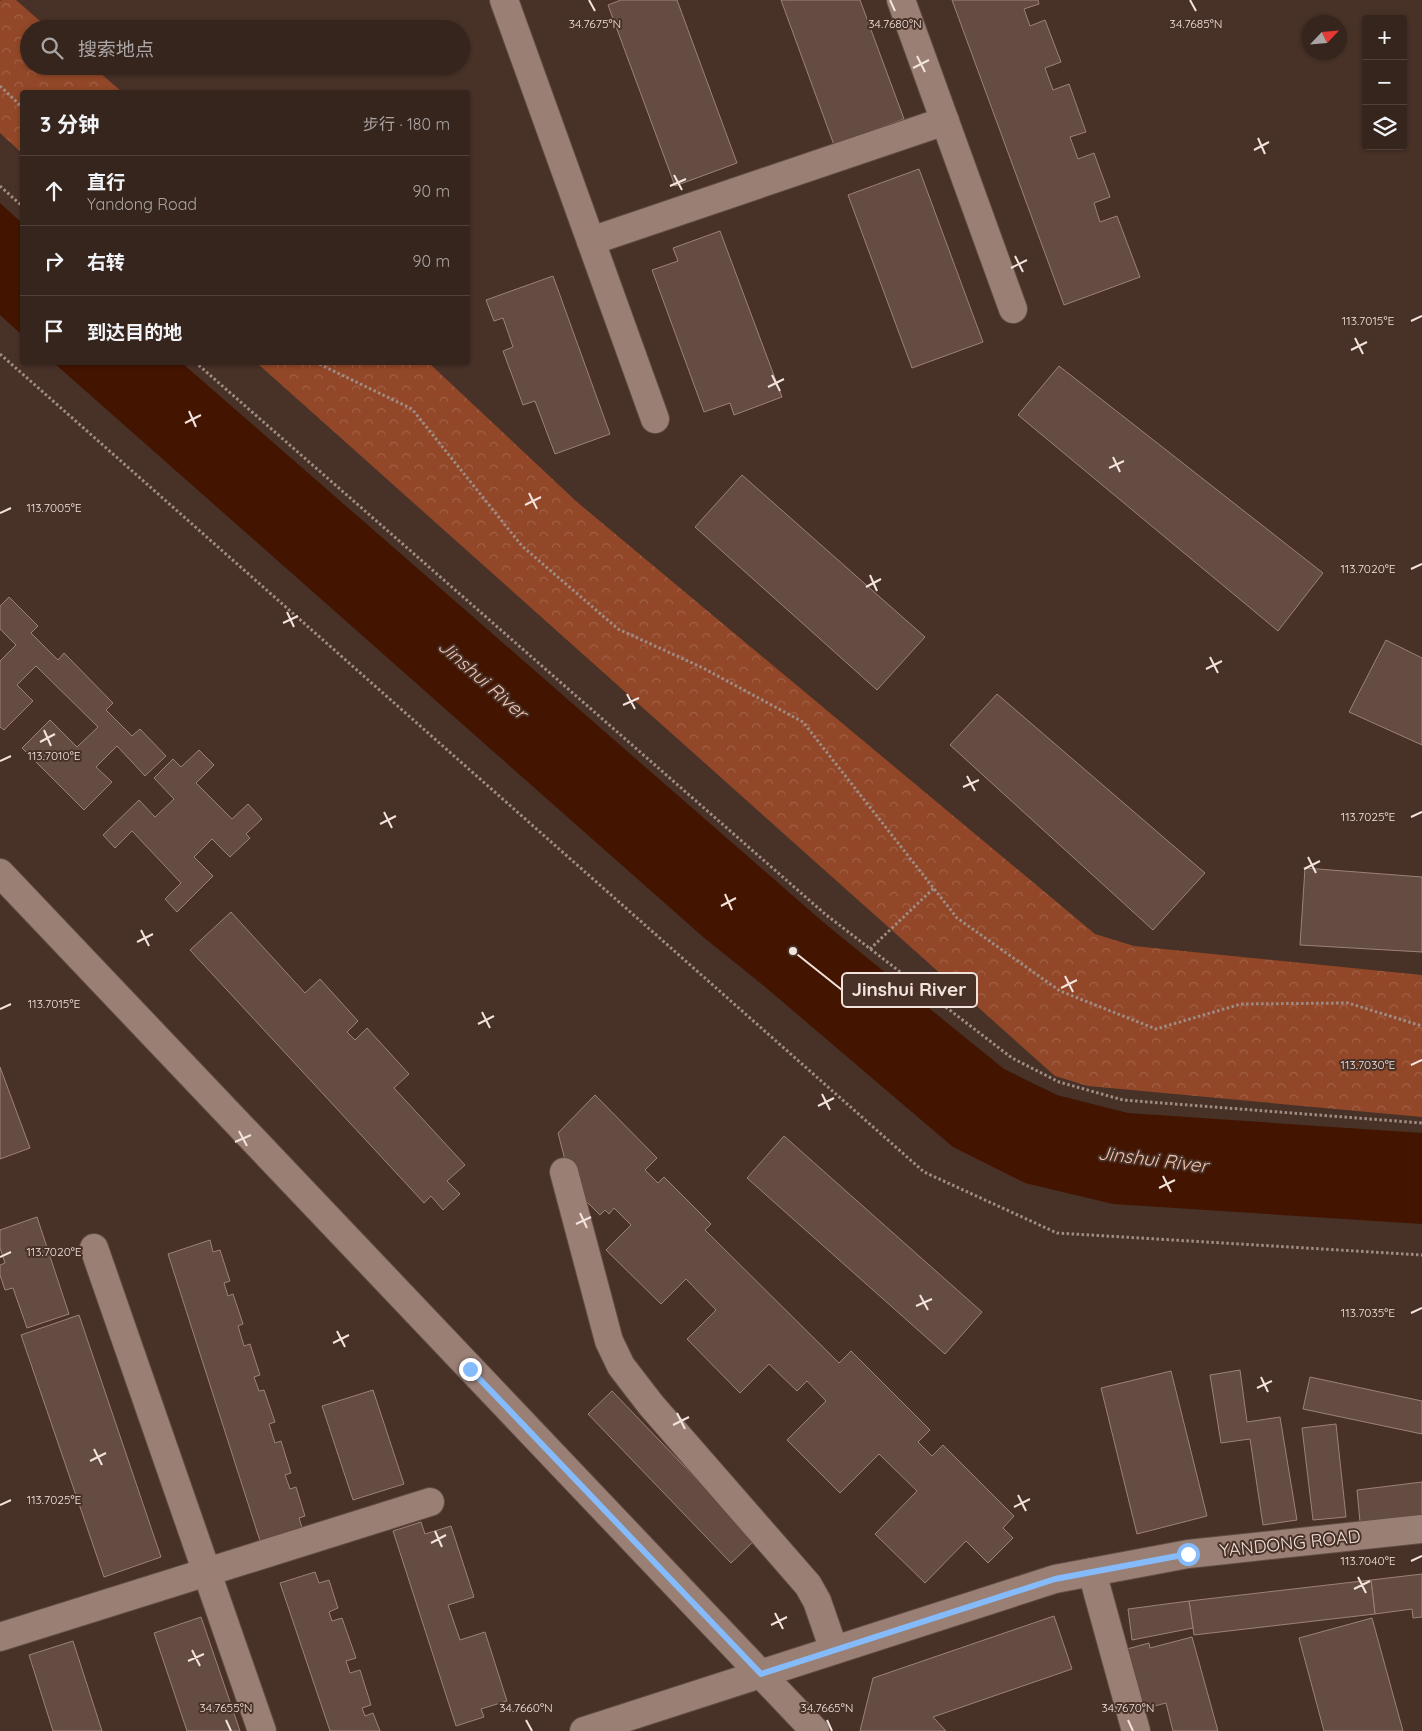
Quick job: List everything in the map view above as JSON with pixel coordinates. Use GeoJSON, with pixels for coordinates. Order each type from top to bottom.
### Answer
{"type":"FeatureCollection","features":[{"type":"Feature","properties":{"kind":"street"},"geometry":{"type":"LineString","coordinates":[[504,0],[655,419]]}},
{"type":"Feature","properties":{"kind":"street"},"geometry":{"type":"LineString","coordinates":[[901,0],[1013,309]]}},
{"type":"Feature","properties":{"kind":"street"},"geometry":{"type":"LineString","coordinates":[[591,241],[945,121]]}},
{"type":"Feature","properties":{"kind":"street"},"geometry":{"type":"LineString","coordinates":[[0,873],[815,1731]]}},
{"type":"Feature","properties":{"kind":"street"},"geometry":{"type":"LineString","coordinates":[[564,1172],[609,1341],[621,1366],[651,1405],[808,1585],[817,1601],[834,1650]]}},
{"type":"Feature","properties":{"kind":"street"},"geometry":{"type":"LineString","coordinates":[[94,1248],[262,1731]]}},
{"type":"Feature","properties":{"kind":"street"},"geometry":{"type":"LineString","coordinates":[[0,1637],[430,1502]]}},
{"type":"Feature","properties":{"kind":"street","name":"YANDONG ROAD"},"geometry":{"type":"LineString","coordinates":[[584,1731],[1055,1579],[1188,1554],[1422,1529]]}},
{"type":"Feature","properties":{"kind":"street"},"geometry":{"type":"LineString","coordinates":[[1092,1572],[1136,1731]]}},
{"type":"Feature","properties":{"kind":"path"},"geometry":{"type":"LineString","coordinates":[[0,86],[20,105]]}},
{"type":"Feature","properties":{"kind":"path"},"geometry":{"type":"LineString","coordinates":[[0,186],[20,204]]}},
{"type":"Feature","properties":{"kind":"path"},"geometry":{"type":"LineString","coordinates":[[0,354],[924,1172],[1056,1233],[1422,1255]]}},
{"type":"Feature","properties":{"kind":"path"},"geometry":{"type":"LineString","coordinates":[[198,365],[825,914],[1012,1058],[1059,1082],[1123,1100],[1422,1123]]}},
{"type":"Feature","properties":{"kind":"path"},"geometry":{"type":"LineString","coordinates":[[321,365],[412,409],[522,546],[618,629],[703,668],[803,722],[957,918],[1060,991],[1156,1029],[1241,1004],[1348,1003],[1422,1026]]}},
{"type":"Feature","properties":{"kind":"path"},"geometry":{"type":"LineString","coordinates":[[870,949],[934,888]]}},
{"type":"Feature","properties":{"kind":"green space"},"geometry":{"type":"Polygon","coordinates":[[[16,0],[39,20],[20,20],[20,75],[102,75],[120,90],[20,90],[20,151],[0,133],[0,1],[16,0]]]}},
{"type":"Feature","properties":{"kind":"green space"},"geometry":{"type":"Polygon","coordinates":[[[259,365],[431,365],[577,502],[1095,934],[1134,946],[1422,975],[1422,1117],[1088,1086],[1055,1076],[259,365]]]}},
{"type":"Feature","properties":{"kind":"water"},"geometry":{"type":"Polygon","coordinates":[[[0,203],[20,221],[20,333],[0,315],[0,203]]]}},
{"type":"Feature","properties":{"kind":"water"},"geometry":{"type":"Polygon","coordinates":[[[56,365],[184,365],[823,922],[1004,1069],[1057,1095],[1128,1113],[1422,1133],[1422,1224],[1113,1204],[1025,1183],[953,1147],[764,986],[702,936],[56,365]]]}},
{"type":"Feature","properties":{"kind":"building"},"geometry":{"type":"Polygon","coordinates":[[[621,0],[677,0],[737,163],[675,186],[608,5],[621,0]]]}},
{"type":"Feature","properties":{"kind":"building"},"geometry":{"type":"Polygon","coordinates":[[[781,0],[860,0],[904,119],[834,145],[781,0]]]}},
{"type":"Feature","properties":{"kind":"building"},"geometry":{"type":"Polygon","coordinates":[[[952,0],[1038,0],[1039,4],[1024,9],[1030,26],[1045,20],[1061,62],[1045,68],[1053,90],[1069,84],[1086,132],[1070,137],[1078,159],[1094,153],[1110,197],[1094,203],[1100,222],[1117,216],[1140,277],[1064,305],[952,0]]]}},
{"type":"Feature","properties":{"kind":"building"},"geometry":{"type":"Polygon","coordinates":[[[919,169],[983,342],[912,368],[848,195],[919,169]]]}},
{"type":"Feature","properties":{"kind":"building"},"geometry":{"type":"Polygon","coordinates":[[[720,231],[782,397],[734,415],[730,403],[704,412],[652,270],[678,261],[673,248],[720,231]]]}},
{"type":"Feature","properties":{"kind":"building"},"geometry":{"type":"Polygon","coordinates":[[[553,276],[610,434],[555,454],[535,401],[523,405],[503,351],[513,347],[503,318],[494,321],[486,300],[553,276]]]}},
{"type":"Feature","properties":{"kind":"building"},"geometry":{"type":"Polygon","coordinates":[[[1059,366],[1323,573],[1278,631],[1018,415],[1059,366]]]}},
{"type":"Feature","properties":{"kind":"building"},"geometry":{"type":"Polygon","coordinates":[[[742,475],[925,637],[877,690],[695,527],[742,475]]]}},
{"type":"Feature","properties":{"kind":"building"},"geometry":{"type":"Polygon","coordinates":[[[9,597],[38,626],[31,633],[58,660],[64,653],[113,703],[106,710],[132,736],[140,729],[166,756],[145,776],[117,746],[96,767],[112,782],[84,810],[22,748],[50,720],[77,747],[98,727],[36,666],[17,685],[33,701],[4,730],[0,727],[0,661],[16,645],[0,629],[0,606],[9,597]]]}},
{"type":"Feature","properties":{"kind":"building"},"geometry":{"type":"Polygon","coordinates":[[[1386,640],[1422,658],[1422,745],[1349,712],[1386,640]]]}},
{"type":"Feature","properties":{"kind":"building"},"geometry":{"type":"Polygon","coordinates":[[[997,694],[1205,873],[1153,930],[950,745],[997,694]]]}},
{"type":"Feature","properties":{"kind":"building"},"geometry":{"type":"Polygon","coordinates":[[[199,750],[214,765],[196,783],[232,819],[248,804],[262,819],[246,834],[250,838],[230,857],[212,839],[194,857],[213,876],[177,912],[165,899],[181,883],[132,831],[115,848],[103,835],[139,800],[155,817],[174,799],[154,778],[173,759],[181,767],[199,750]]]}},
{"type":"Feature","properties":{"kind":"building"},"geometry":{"type":"Polygon","coordinates":[[[1305,868],[1422,877],[1422,952],[1300,945],[1305,868]]]}},
{"type":"Feature","properties":{"kind":"building"},"geometry":{"type":"Polygon","coordinates":[[[231,912],[305,993],[320,979],[358,1021],[347,1032],[355,1040],[367,1028],[409,1074],[394,1088],[465,1165],[447,1181],[460,1194],[443,1210],[431,1196],[424,1203],[190,950],[231,912]]]}},
{"type":"Feature","properties":{"kind":"building"},"geometry":{"type":"Polygon","coordinates":[[[0,1067],[30,1148],[0,1159],[0,1067]]]}},
{"type":"Feature","properties":{"kind":"building"},"geometry":{"type":"Polygon","coordinates":[[[595,1095],[657,1158],[645,1170],[658,1183],[664,1177],[711,1224],[705,1230],[839,1363],[851,1351],[930,1430],[918,1442],[932,1456],[943,1445],[1014,1516],[1003,1528],[1013,1538],[988,1563],[966,1541],[925,1583],[875,1534],[917,1491],[879,1454],[840,1493],[787,1440],[826,1401],[807,1381],[797,1391],[769,1364],[740,1393],[687,1339],[716,1310],[686,1279],[661,1304],[606,1250],[631,1225],[614,1208],[609,1214],[605,1210],[600,1215],[572,1187],[558,1133],[595,1095]]]}},
{"type":"Feature","properties":{"kind":"building"},"geometry":{"type":"Polygon","coordinates":[[[784,1136],[982,1312],[945,1354],[747,1178],[784,1136]]]}},
{"type":"Feature","properties":{"kind":"building"},"geometry":{"type":"Polygon","coordinates":[[[37,1217],[69,1314],[27,1328],[13,1288],[5,1290],[0,1275],[0,1265],[5,1263],[0,1248],[0,1230],[37,1217]]]}},
{"type":"Feature","properties":{"kind":"building"},"geometry":{"type":"Polygon","coordinates":[[[210,1240],[213,1252],[220,1250],[230,1281],[224,1283],[228,1296],[233,1294],[243,1324],[238,1326],[244,1346],[250,1344],[260,1375],[254,1377],[259,1391],[264,1390],[275,1422],[269,1424],[275,1443],[281,1441],[291,1473],[285,1475],[290,1489],[296,1487],[305,1516],[299,1518],[303,1531],[261,1544],[168,1254],[210,1240]]]}},
{"type":"Feature","properties":{"kind":"building"},"geometry":{"type":"Polygon","coordinates":[[[79,1315],[161,1557],[104,1577],[21,1335],[79,1315]]]}},
{"type":"Feature","properties":{"kind":"building"},"geometry":{"type":"Polygon","coordinates":[[[1240,1370],[1247,1422],[1280,1417],[1297,1520],[1263,1525],[1250,1439],[1221,1443],[1210,1375],[1240,1370]]]}},
{"type":"Feature","properties":{"kind":"building"},"geometry":{"type":"Polygon","coordinates":[[[1171,1371],[1207,1516],[1137,1534],[1101,1388],[1171,1371]]]}},
{"type":"Feature","properties":{"kind":"building"},"geometry":{"type":"Polygon","coordinates":[[[1310,1377],[1422,1401],[1422,1434],[1303,1409],[1310,1377]]]}},
{"type":"Feature","properties":{"kind":"building"},"geometry":{"type":"Polygon","coordinates":[[[373,1390],[404,1484],[353,1500],[322,1406],[373,1390]]]}},
{"type":"Feature","properties":{"kind":"building"},"geometry":{"type":"Polygon","coordinates":[[[612,1391],[755,1540],[731,1563],[588,1414],[612,1391]]]}},
{"type":"Feature","properties":{"kind":"building"},"geometry":{"type":"Polygon","coordinates":[[[1336,1424],[1346,1517],[1313,1520],[1302,1428],[1336,1424]]]}},
{"type":"Feature","properties":{"kind":"building"},"geometry":{"type":"Polygon","coordinates":[[[1422,1482],[1422,1515],[1360,1522],[1357,1490],[1422,1482]]]}},
{"type":"Feature","properties":{"kind":"building"},"geometry":{"type":"Polygon","coordinates":[[[421,1522],[425,1534],[451,1526],[474,1597],[448,1605],[460,1640],[485,1632],[507,1701],[481,1709],[484,1717],[456,1726],[393,1531],[421,1522]]]}},
{"type":"Feature","properties":{"kind":"building"},"geometry":{"type":"Polygon","coordinates":[[[315,1572],[319,1583],[329,1580],[338,1608],[329,1612],[332,1621],[342,1618],[356,1658],[346,1661],[350,1673],[360,1670],[371,1705],[362,1708],[365,1716],[373,1713],[380,1731],[330,1731],[280,1583],[315,1572]]]}},
{"type":"Feature","properties":{"kind":"building"},"geometry":{"type":"Polygon","coordinates":[[[1422,1574],[1422,1617],[1413,1618],[1412,1609],[1375,1614],[1371,1580],[1422,1574]]]}},
{"type":"Feature","properties":{"kind":"building"},"geometry":{"type":"Polygon","coordinates":[[[1371,1580],[1375,1614],[1194,1635],[1189,1601],[1371,1580]]]}},
{"type":"Feature","properties":{"kind":"building"},"geometry":{"type":"Polygon","coordinates":[[[1189,1601],[1193,1628],[1132,1640],[1128,1609],[1189,1601]]]}},
{"type":"Feature","properties":{"kind":"building"},"geometry":{"type":"Polygon","coordinates":[[[1054,1616],[1072,1669],[933,1717],[946,1731],[860,1731],[873,1678],[1054,1616]]]}},
{"type":"Feature","properties":{"kind":"building"},"geometry":{"type":"Polygon","coordinates":[[[201,1617],[240,1731],[187,1731],[154,1633],[201,1617]]]}},
{"type":"Feature","properties":{"kind":"building"},"geometry":{"type":"Polygon","coordinates":[[[1372,1618],[1403,1731],[1324,1731],[1299,1638],[1372,1618]]]}},
{"type":"Feature","properties":{"kind":"building"},"geometry":{"type":"Polygon","coordinates":[[[1192,1637],[1218,1731],[1173,1731],[1166,1703],[1143,1709],[1127,1649],[1149,1643],[1150,1648],[1192,1637]]]}},
{"type":"Feature","properties":{"kind":"building"},"geometry":{"type":"Polygon","coordinates":[[[73,1641],[102,1731],[53,1731],[29,1655],[73,1641]]]}},
{"type":"Feature","properties":{"kind":"place","name":"Jinshui River"},"geometry":{"type":"Point","coordinates":[793,951]}},
{"type":"Feature","properties":{"kind":"route"},"geometry":{"type":"LineString","coordinates":[[470,1369],[761,1674],[1055,1579],[1188,1554]]}}]}
